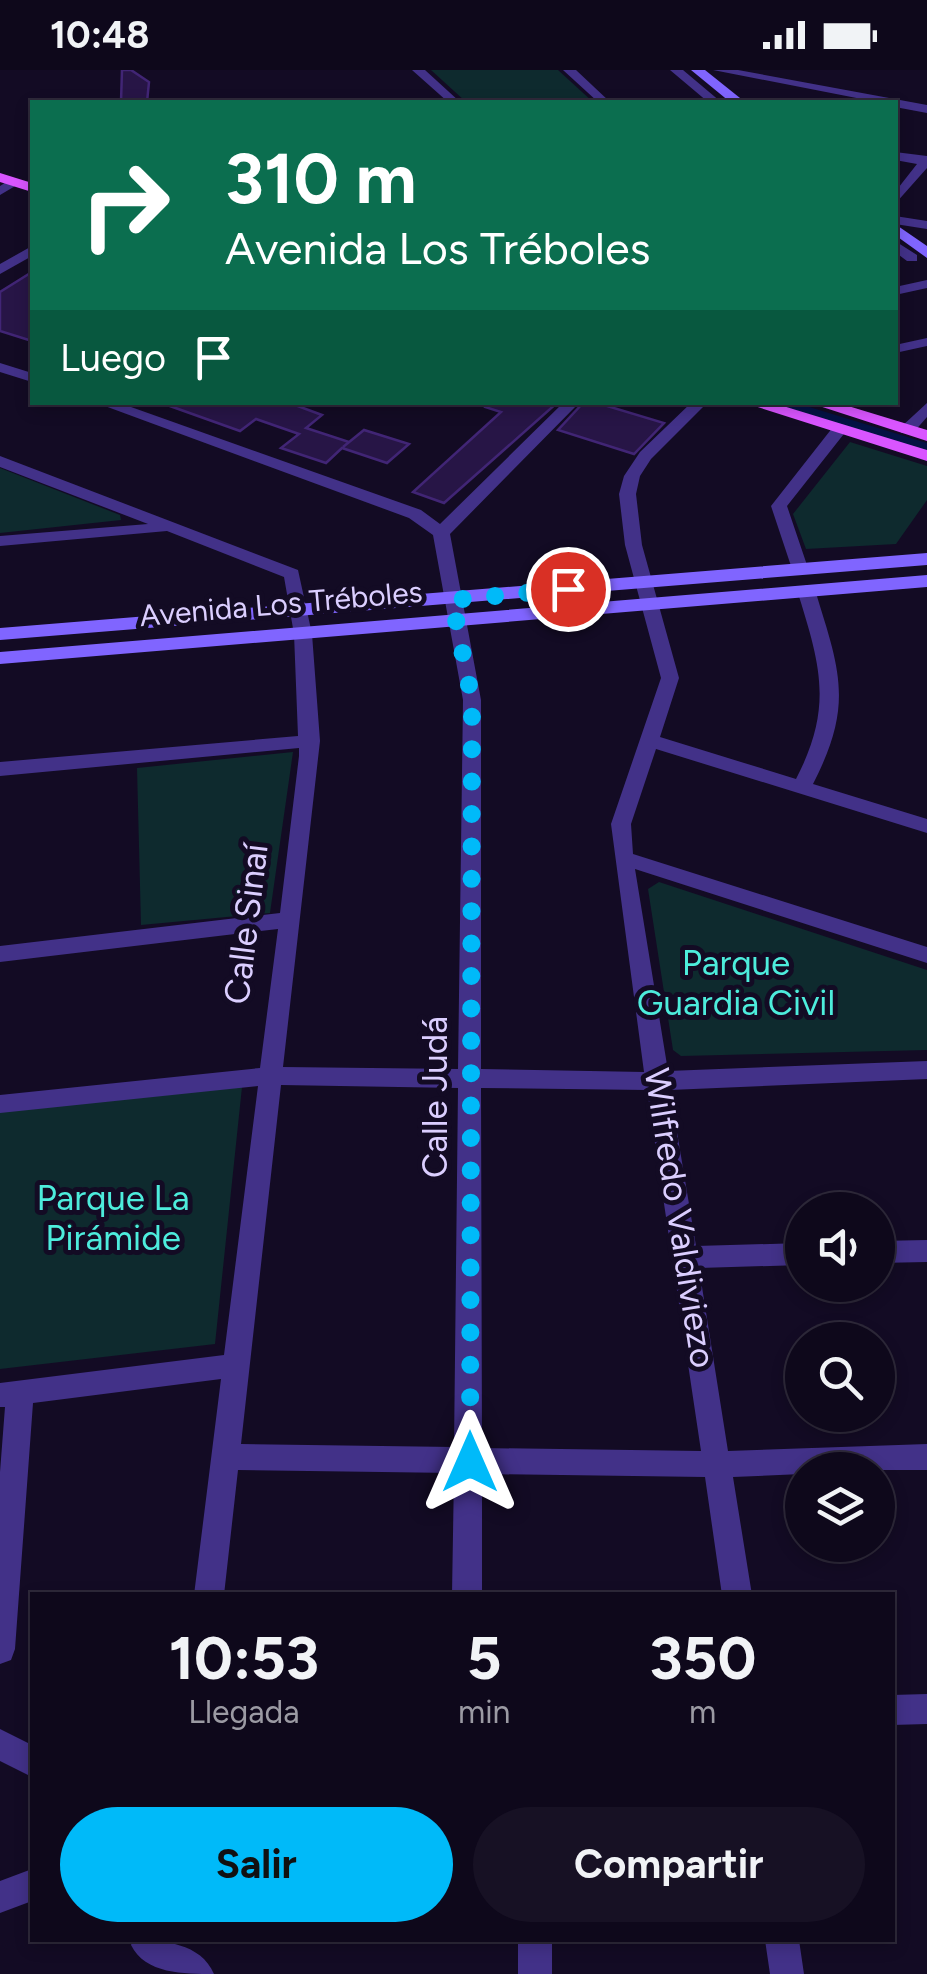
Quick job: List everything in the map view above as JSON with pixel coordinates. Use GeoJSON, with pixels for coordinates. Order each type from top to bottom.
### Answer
{"type":"FeatureCollection","features":[{"type":"Feature","properties":{"kind":"main road"},"geometry":{"type":"LineString","coordinates":[[697,70],[735,100]]}},
{"type":"Feature","properties":{"kind":"main road"},"geometry":{"type":"LineString","coordinates":[[0,160],[16,164]]}},
{"type":"Feature","properties":{"kind":"main road"},"geometry":{"type":"LineString","coordinates":[[898,231],[923,254]]}},
{"type":"Feature","properties":{"kind":"main road"},"geometry":{"type":"LineString","coordinates":[[760,405],[927,456]]}},
{"type":"Feature","properties":{"kind":"main road"},"geometry":{"type":"LineString","coordinates":[[824,405],[927,436]]}},
{"type":"Feature","properties":{"kind":"main road","name":"Avenida Los Tréboles"},"geometry":{"type":"LineString","coordinates":[[0,658],[300,622],[647,592],[798,568],[927,559]]}},
{"type":"Feature","properties":{"kind":"main road","name":"Avenida Los Tréboles"},"geometry":{"type":"LineString","coordinates":[[647,592],[806,590],[927,581]]}},
{"type":"Feature","properties":{"kind":"main road","name":"Avenida Los Tréboles"},"geometry":{"type":"LineString","coordinates":[[0,634],[300,622]]}},
{"type":"Feature","properties":{"kind":"street"},"geometry":{"type":"LineString","coordinates":[[418,70],[452,100]]}},
{"type":"Feature","properties":{"kind":"street"},"geometry":{"type":"LineString","coordinates":[[569,70],[602,100]]}},
{"type":"Feature","properties":{"kind":"street"},"geometry":{"type":"LineString","coordinates":[[676,70],[713,100]]}},
{"type":"Feature","properties":{"kind":"street"},"geometry":{"type":"LineString","coordinates":[[719,70],[878,100]]}},
{"type":"Feature","properties":{"kind":"street"},"geometry":{"type":"LineString","coordinates":[[898,104],[927,109]]}},
{"type":"Feature","properties":{"kind":"street"},"geometry":{"type":"LineString","coordinates":[[898,156],[926,161],[898,196]]}},
{"type":"Feature","properties":{"kind":"street"},"geometry":{"type":"LineString","coordinates":[[0,191],[8,180]]}},
{"type":"Feature","properties":{"kind":"street"},"geometry":{"type":"LineString","coordinates":[[898,220],[927,225]]}},
{"type":"Feature","properties":{"kind":"street"},"geometry":{"type":"LineString","coordinates":[[898,246],[923,254]]}},
{"type":"Feature","properties":{"kind":"street"},"geometry":{"type":"LineString","coordinates":[[0,270],[30,251]]}},
{"type":"Feature","properties":{"kind":"street"},"geometry":{"type":"LineString","coordinates":[[898,290],[927,284]]}},
{"type":"Feature","properties":{"kind":"street"},"geometry":{"type":"LineString","coordinates":[[898,348],[927,342]]}},
{"type":"Feature","properties":{"kind":"street"},"geometry":{"type":"LineString","coordinates":[[0,367],[30,377]]}},
{"type":"Feature","properties":{"kind":"street"},"geometry":{"type":"LineString","coordinates":[[109,405],[415,514],[440,533],[571,405]]}},
{"type":"Feature","properties":{"kind":"street","name":"Wilfredo Valdiviezo"},"geometry":{"type":"LineString","coordinates":[[698,405],[641,463],[629,484],[628,512],[647,592],[667,653],[670,678],[622,824],[622,858],[737,1592]]}},
{"type":"Feature","properties":{"kind":"street"},"geometry":{"type":"LineString","coordinates":[[907,430],[927,408]]}},
{"type":"Feature","properties":{"kind":"street"},"geometry":{"type":"LineString","coordinates":[[798,568],[779,506],[840,430]]}},
{"type":"Feature","properties":{"kind":"street","name":"Calle Sinaí"},"geometry":{"type":"LineString","coordinates":[[0,461],[292,574],[310,740],[268,1076],[240,1365],[209,1592]]}},
{"type":"Feature","properties":{"kind":"street"},"geometry":{"type":"LineString","coordinates":[[0,542],[170,527]]}},
{"type":"Feature","properties":{"kind":"street","name":"Calle Judá"},"geometry":{"type":"LineString","coordinates":[[440,533],[472,700],[467,1592]]}},
{"type":"Feature","properties":{"kind":"street"},"geometry":{"type":"LineString","coordinates":[[802,787],[823,749],[834,682],[806,590]]}},
{"type":"Feature","properties":{"kind":"street"},"geometry":{"type":"LineString","coordinates":[[0,769],[310,740]]}},
{"type":"Feature","properties":{"kind":"street"},"geometry":{"type":"LineString","coordinates":[[652,741],[927,826]]}},
{"type":"Feature","properties":{"kind":"street"},"geometry":{"type":"LineString","coordinates":[[622,858],[927,955]]}},
{"type":"Feature","properties":{"kind":"street"},"geometry":{"type":"LineString","coordinates":[[0,954],[286,920]]}},
{"type":"Feature","properties":{"kind":"street"},"geometry":{"type":"LineString","coordinates":[[0,1104],[268,1076],[469,1082],[658,1081],[927,1070]]}},
{"type":"Feature","properties":{"kind":"street"},"geometry":{"type":"LineString","coordinates":[[895,1252],[927,1251]]}},
{"type":"Feature","properties":{"kind":"street"},"geometry":{"type":"LineString","coordinates":[[686,1257],[785,1254]]}},
{"type":"Feature","properties":{"kind":"street"},"geometry":{"type":"LineString","coordinates":[[0,1648],[10,1394],[240,1365]]}},
{"type":"Feature","properties":{"kind":"street"},"geometry":{"type":"LineString","coordinates":[[226,1458],[719,1464],[927,1457]]}},
{"type":"Feature","properties":{"kind":"street"},"geometry":{"type":"LineString","coordinates":[[895,1710],[927,1709]]}},
{"type":"Feature","properties":{"kind":"street"},"geometry":{"type":"LineString","coordinates":[[0,1744],[30,1761]]}},
{"type":"Feature","properties":{"kind":"street"},"geometry":{"type":"LineString","coordinates":[[0,1896],[30,1886]]}},
{"type":"Feature","properties":{"kind":"street"},"geometry":{"type":"LineString","coordinates":[[149,1942],[197,1974]]}},
{"type":"Feature","properties":{"kind":"street"},"geometry":{"type":"LineString","coordinates":[[535,1942],[535,1974]]}},
{"type":"Feature","properties":{"kind":"street"},"geometry":{"type":"LineString","coordinates":[[782,1942],[787,1974]]}},
{"type":"Feature","properties":{"kind":"green space"},"geometry":{"type":"Polygon","coordinates":[[[431,70],[558,70],[591,100],[464,100],[431,70]]]}},
{"type":"Feature","properties":{"kind":"green space"},"geometry":{"type":"Polygon","coordinates":[[[850,442],[927,466],[927,500],[896,544],[806,549],[793,514],[850,442]]]}},
{"type":"Feature","properties":{"kind":"green space"},"geometry":{"type":"Polygon","coordinates":[[[0,468],[120,515],[121,520],[0,533],[0,468]]]}},
{"type":"Feature","properties":{"kind":"green space"},"geometry":{"type":"Polygon","coordinates":[[[293,752],[270,913],[141,925],[137,768],[293,752]]]}},
{"type":"Feature","properties":{"kind":"green space","name":"Parque Guardia Civil"},"geometry":{"type":"Polygon","coordinates":[[[659,882],[927,970],[927,1050],[681,1056],[673,1050],[648,889],[659,882]]]}},
{"type":"Feature","properties":{"kind":"green space","name":"Parque La Pirámide"},"geometry":{"type":"Polygon","coordinates":[[[242,1087],[215,1344],[0,1369],[0,1112],[242,1087]]]}},
{"type":"Feature","properties":{"kind":"building"},"geometry":{"type":"Polygon","coordinates":[[[122,70],[131,70],[149,82],[147,100],[121,100],[122,70]]]}},
{"type":"Feature","properties":{"kind":"building"},"geometry":{"type":"Polygon","coordinates":[[[30,273],[30,340],[0,331],[0,292],[30,273]]]}},
{"type":"Feature","properties":{"kind":"building"},"geometry":{"type":"Polygon","coordinates":[[[295,405],[322,415],[306,428],[349,442],[343,447],[364,430],[409,444],[387,463],[342,448],[326,463],[281,448],[299,434],[256,419],[240,431],[170,406],[295,405]]]}},
{"type":"Feature","properties":{"kind":"building"},"geometry":{"type":"Polygon","coordinates":[[[555,405],[444,503],[413,492],[501,412],[485,407],[555,405]]]}},
{"type":"Feature","properties":{"kind":"building"},"geometry":{"type":"Polygon","coordinates":[[[581,405],[604,405],[664,423],[634,454],[558,430],[581,405]]]}},
{"type":"Feature","properties":{"kind":"waterway"},"geometry":{"type":"LineString","coordinates":[[784,405],[927,449]]}},
{"type":"Feature","properties":{"kind":"route"},"geometry":{"type":"LineString","coordinates":[[470,1462],[472,700],[452,600],[568,589]]}}]}
